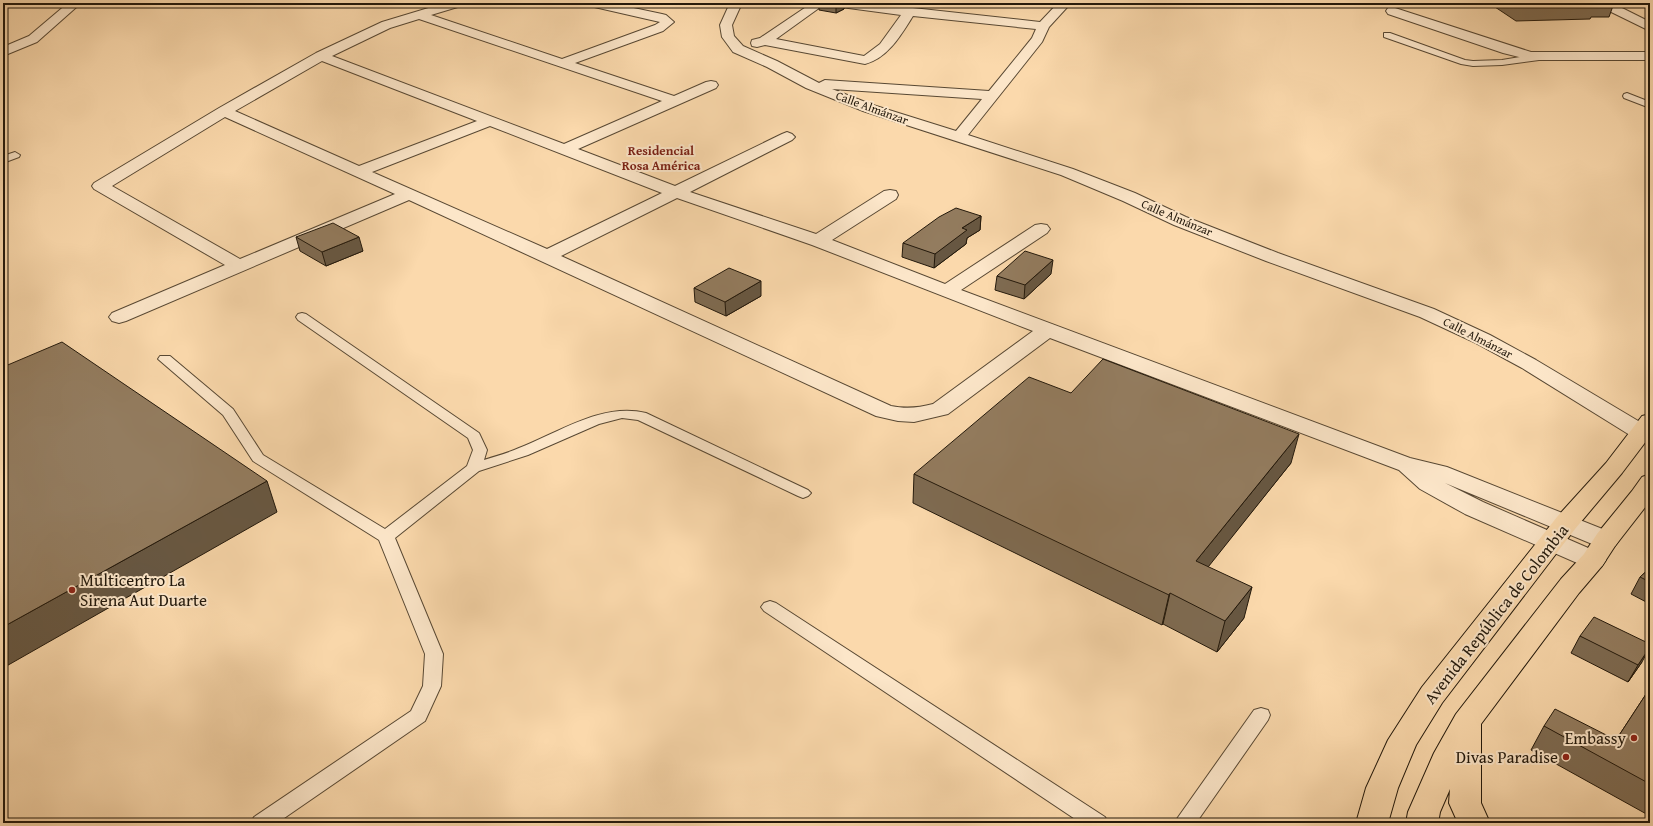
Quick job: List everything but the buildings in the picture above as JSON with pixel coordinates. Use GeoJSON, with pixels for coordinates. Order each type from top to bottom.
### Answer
{"type":"FeatureCollection","features":[{"type":"Feature","properties":{"kind":"main road","name":"Avenida República de Colombia"},"geometry":{"type":"LineString","coordinates":[[1372,823],[1382,788],[1403,740],[1432,695],[1558,533],[1647,430]]}},
{"type":"Feature","properties":{"kind":"main road"},"geometry":{"type":"LineString","coordinates":[[1422,823],[1424,812],[1449,753],[1466,722],[1570,586],[1600,550],[1650,482]]}},
{"type":"Feature","properties":{"kind":"main road"},"geometry":{"type":"LineString","coordinates":[[1466,722],[1465,803],[1474,823]]}},
{"type":"Feature","properties":{"kind":"street"},"geometry":{"type":"LineString","coordinates":[[3,52],[33,39],[75,3]]}},
{"type":"Feature","properties":{"kind":"street"},"geometry":{"type":"LineString","coordinates":[[239,266],[100,186],[224,111],[321,56],[386,25],[457,3]]}},
{"type":"Feature","properties":{"kind":"street"},"geometry":{"type":"LineString","coordinates":[[563,63],[659,28],[668,22],[662,18],[594,3]]}},
{"type":"Feature","properties":{"kind":"street"},"geometry":{"type":"LineString","coordinates":[[736,3],[726,25],[728,37],[738,49],[765,41],[820,3]]}},
{"type":"Feature","properties":{"kind":"street"},"geometry":{"type":"LineString","coordinates":[[841,3],[1043,26]]}},
{"type":"Feature","properties":{"kind":"street"},"geometry":{"type":"LineString","coordinates":[[958,138],[1038,39],[1043,26],[1065,3]]}},
{"type":"Feature","properties":{"kind":"street"},"geometry":{"type":"LineString","coordinates":[[1603,3],[1650,27]]}},
{"type":"Feature","properties":{"kind":"street"},"geometry":{"type":"LineString","coordinates":[[976,6],[977,19]]}},
{"type":"Feature","properties":{"kind":"street"},"geometry":{"type":"LineString","coordinates":[[765,41],[865,60],[875,56],[896,34],[904,9]]}},
{"type":"Feature","properties":{"kind":"street"},"geometry":{"type":"LineString","coordinates":[[1392,10],[1508,50],[1539,57],[1650,56]]}},
{"type":"Feature","properties":{"kind":"street"},"geometry":{"type":"LineString","coordinates":[[420,15],[675,101]]}},
{"type":"Feature","properties":{"kind":"street","name":"Calle Almánzar"},"geometry":{"type":"LineString","coordinates":[[738,49],[772,64],[811,85],[868,108],[1068,172],[1129,197],[1180,221],[1265,254],[1427,313],[1482,339],[1647,430]]}},
{"type":"Feature","properties":{"kind":"street"},"geometry":{"type":"LineString","coordinates":[[321,56],[675,192],[818,241],[1048,330],[1404,464],[1428,484],[1474,508],[1558,533],[1600,550]]}},
{"type":"Feature","properties":{"kind":"street"},"geometry":{"type":"LineString","coordinates":[[811,85],[830,84],[992,95]]}},
{"type":"Feature","properties":{"kind":"street"},"geometry":{"type":"LineString","coordinates":[[566,149],[711,85]]}},
{"type":"Feature","properties":{"kind":"street"},"geometry":{"type":"LineString","coordinates":[[224,111],[547,256],[884,411],[914,415],[940,409],[1048,330]]}},
{"type":"Feature","properties":{"kind":"street"},"geometry":{"type":"LineString","coordinates":[[357,172],[490,121]]}},
{"type":"Feature","properties":{"kind":"street"},"geometry":{"type":"LineString","coordinates":[[547,256],[787,137]]}},
{"type":"Feature","properties":{"kind":"street"},"geometry":{"type":"LineString","coordinates":[[119,317],[409,194]]}},
{"type":"Feature","properties":{"kind":"street"},"geometry":{"type":"LineString","coordinates":[[818,241],[890,195]]}},
{"type":"Feature","properties":{"kind":"street"},"geometry":{"type":"LineString","coordinates":[[947,291],[1041,229]]}},
{"type":"Feature","properties":{"kind":"lane"},"geometry":{"type":"LineString","coordinates":[[1387,35],[1464,62],[1474,64],[1497,64],[1539,57]]}},
{"type":"Feature","properties":{"kind":"lane"},"geometry":{"type":"LineString","coordinates":[[1627,96],[1650,105]]}},
{"type":"Feature","properties":{"kind":"lane"},"geometry":{"type":"LineString","coordinates":[[3,160],[14,155]]}},
{"type":"Feature","properties":{"kind":"lane"},"geometry":{"type":"LineString","coordinates":[[302,317],[474,436],[480,450],[474,468]]}},
{"type":"Feature","properties":{"kind":"lane"},"geometry":{"type":"LineString","coordinates":[[164,359],[228,412],[258,458],[386,537],[434,654],[432,686],[418,716],[261,823]]}},
{"type":"Feature","properties":{"kind":"lane"},"geometry":{"type":"LineString","coordinates":[[386,537],[474,468],[524,452],[594,422],[622,414],[641,416],[803,493]]}},
{"type":"Feature","properties":{"kind":"lane"},"geometry":{"type":"LineString","coordinates":[[770,607],[1098,823]]}},
{"type":"Feature","properties":{"kind":"lane"},"geometry":{"type":"LineString","coordinates":[[1184,823],[1261,716]]}},
{"type":"Feature","properties":{"kind":"place","name":"Multicentro La Sirena Aut Duarte"},"geometry":{"type":"Point","coordinates":[72,590]}},
{"type":"Feature","properties":{"kind":"place","name":"Embassy"},"geometry":{"type":"Point","coordinates":[1634,738]}},
{"type":"Feature","properties":{"kind":"place","name":"Divas Paradise"},"geometry":{"type":"Point","coordinates":[1566,757]}},
{"type":"Feature","properties":{"kind":"district","name":"Residencial Rosa América"},"geometry":{"type":"Point","coordinates":[661,158]}}]}
